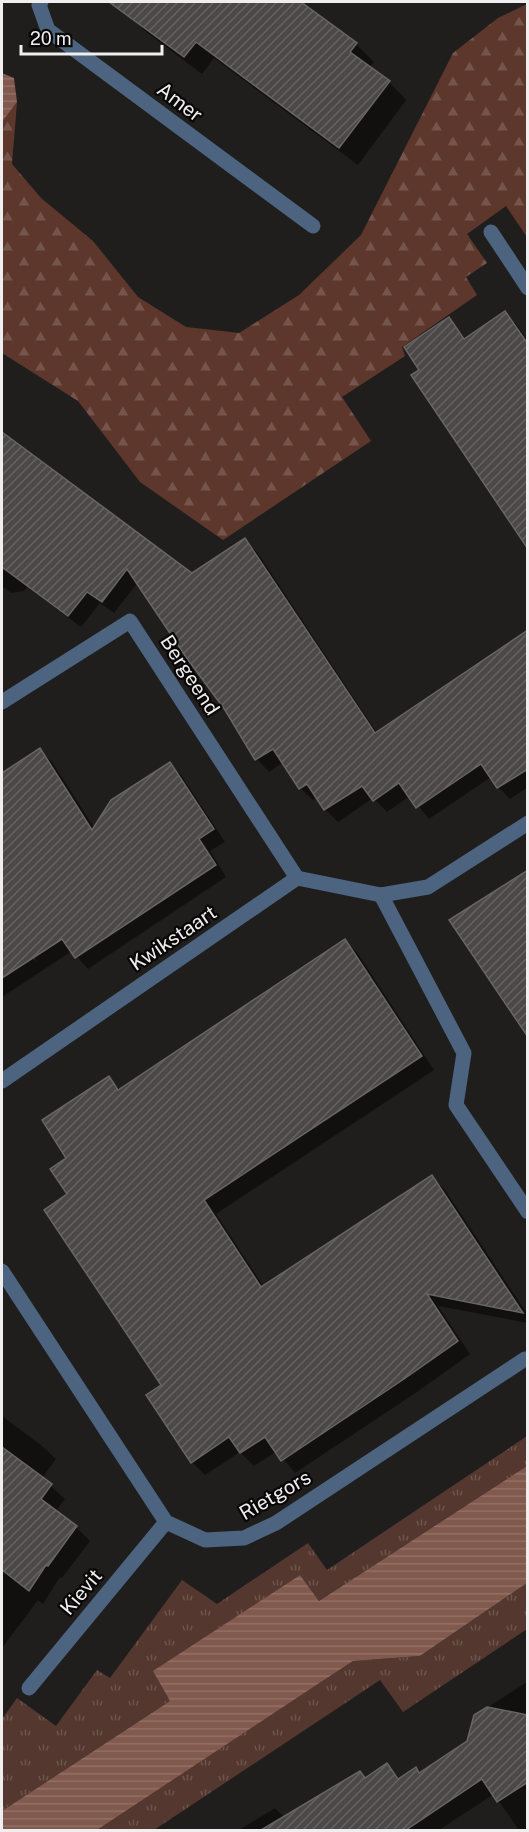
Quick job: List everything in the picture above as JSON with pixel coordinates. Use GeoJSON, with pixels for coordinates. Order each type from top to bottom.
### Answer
{"type":"FeatureCollection","features":[{"type":"Feature","properties":{"kind":"street","name":"Amer"},"geometry":{"type":"LineString","coordinates":[[41,2],[39,5],[48,30],[313,226]]}},
{"type":"Feature","properties":{"kind":"street"},"geometry":{"type":"LineString","coordinates":[[491,232],[528,288]]}},
{"type":"Feature","properties":{"kind":"street","name":"Bergeend"},"geometry":{"type":"LineString","coordinates":[[2,702],[130,621],[297,878]]}},
{"type":"Feature","properties":{"kind":"street"},"geometry":{"type":"LineString","coordinates":[[297,878],[381,895],[428,886],[528,823]]}},
{"type":"Feature","properties":{"kind":"street","name":"Kwikstaart"},"geometry":{"type":"LineString","coordinates":[[2,1081],[297,878]]}},
{"type":"Feature","properties":{"kind":"street"},"geometry":{"type":"LineString","coordinates":[[381,895],[464,1053],[456,1104],[528,1212]]}},
{"type":"Feature","properties":{"kind":"street"},"geometry":{"type":"LineString","coordinates":[[2,1271],[166,1522]]}},
{"type":"Feature","properties":{"kind":"street","name":"Rietgors"},"geometry":{"type":"LineString","coordinates":[[166,1522],[206,1540],[244,1538],[276,1523],[528,1359]]}},
{"type":"Feature","properties":{"kind":"street","name":"Kievit"},"geometry":{"type":"LineString","coordinates":[[28,1688],[166,1522]]}},
{"type":"Feature","properties":{"kind":"green space"},"geometry":{"type":"Polygon","coordinates":[[[527,4],[527,237],[506,206],[467,234],[487,263],[466,277],[477,295],[402,347],[405,356],[342,397],[371,441],[223,540],[140,482],[78,401],[2,353],[2,122],[17,102],[12,164],[41,198],[93,241],[138,297],[186,327],[239,333],[299,295],[361,235],[453,53],[498,18],[527,4]]]}},
{"type":"Feature","properties":{"kind":"green space"},"geometry":{"type":"Polygon","coordinates":[[[527,1436],[527,1466],[319,1601],[300,1575],[154,1671],[170,1701],[2,1811],[2,1719],[17,1698],[56,1726],[97,1670],[110,1678],[182,1580],[217,1604],[308,1543],[327,1570],[527,1436]]]}},
{"type":"Feature","properties":{"kind":"green space"},"geometry":{"type":"Polygon","coordinates":[[[527,1583],[527,1629],[403,1712],[380,1680],[154,1830],[97,1830],[353,1661],[420,1656],[527,1583]]]}},
{"type":"Feature","properties":{"kind":"shaded area"},"geometry":{"type":"Polygon","coordinates":[[[2,73],[14,78],[17,102],[2,122],[2,73]]]}},
{"type":"Feature","properties":{"kind":"shaded area"},"geometry":{"type":"Polygon","coordinates":[[[527,1466],[527,1583],[420,1656],[353,1661],[97,1830],[2,1830],[2,1811],[170,1701],[153,1671],[300,1575],[319,1601],[527,1466]]]}},
{"type":"Feature","properties":{"kind":"building"},"geometry":{"type":"Polygon","coordinates":[[[109,2],[301,2],[357,43],[350,52],[390,81],[339,148],[196,42],[184,57],[109,2]]]}},
{"type":"Feature","properties":{"kind":"building"},"geometry":{"type":"Polygon","coordinates":[[[505,311],[528,344],[528,549],[411,375],[419,370],[404,347],[449,317],[464,339],[505,311]]]}},
{"type":"Feature","properties":{"kind":"building"},"geometry":{"type":"Polygon","coordinates":[[[2,432],[192,573],[245,538],[375,733],[528,630],[528,769],[497,788],[481,764],[416,808],[399,783],[373,801],[362,786],[324,810],[307,784],[299,789],[273,749],[255,760],[225,710],[127,569],[102,602],[87,592],[68,616],[2,567],[2,432]]]}},
{"type":"Feature","properties":{"kind":"building"},"geometry":{"type":"Polygon","coordinates":[[[40,748],[92,830],[111,800],[170,762],[214,829],[199,839],[216,865],[75,958],[62,939],[2,978],[2,773],[40,748]]]}},
{"type":"Feature","properties":{"kind":"building"},"geometry":{"type":"Polygon","coordinates":[[[528,870],[528,1037],[449,920],[528,870]]]}},
{"type":"Feature","properties":{"kind":"building"},"geometry":{"type":"Polygon","coordinates":[[[345,939],[422,1056],[204,1200],[261,1287],[432,1175],[523,1313],[427,1294],[458,1341],[281,1461],[265,1437],[240,1453],[229,1437],[191,1463],[146,1395],[161,1385],[44,1210],[67,1194],[50,1169],[66,1158],[42,1120],[109,1076],[118,1090],[345,939]]]}},
{"type":"Feature","properties":{"kind":"building"},"geometry":{"type":"Polygon","coordinates":[[[2,1447],[52,1484],[41,1499],[77,1526],[29,1591],[2,1570],[2,1447]]]}},
{"type":"Feature","properties":{"kind":"building"},"geometry":{"type":"Polygon","coordinates":[[[487,1707],[528,1715],[528,1782],[497,1802],[482,1779],[406,1830],[261,1830],[360,1771],[365,1778],[387,1763],[398,1779],[416,1767],[419,1773],[467,1741],[474,1715],[487,1707]]]}}]}
